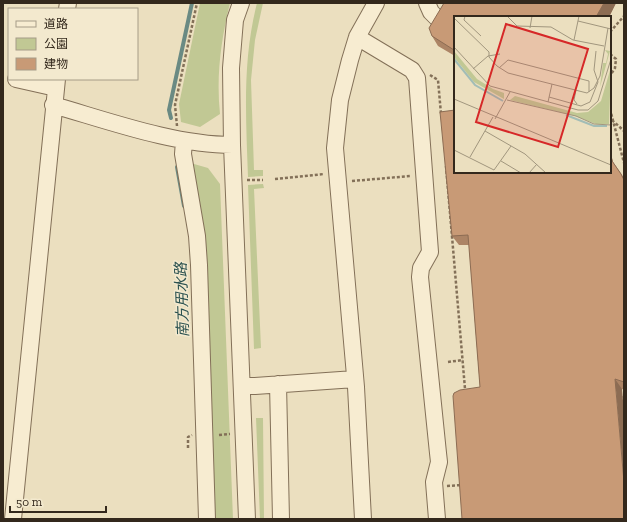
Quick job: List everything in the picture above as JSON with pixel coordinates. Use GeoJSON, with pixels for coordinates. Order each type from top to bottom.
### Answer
{"type":"FeatureCollection","features":[{"type":"Feature","properties":{"kind":"street"},"geometry":{"type":"LineString","coordinates":[[242,3],[235,20],[231,68],[232,145],[247,519]]}},
{"type":"Feature","properties":{"kind":"street"},"geometry":{"type":"LineString","coordinates":[[363,519],[355,379],[335,148],[340,100],[357,37],[376,3]]}},
{"type":"Feature","properties":{"kind":"street"},"geometry":{"type":"LineString","coordinates":[[427,3],[431,12],[437,18]]}},
{"type":"Feature","properties":{"kind":"street"},"geometry":{"type":"LineString","coordinates":[[357,37],[412,70],[417,78],[430,252],[421,268],[420,277],[439,462],[434,482],[437,519]]}},
{"type":"Feature","properties":{"kind":"street"},"geometry":{"type":"LineString","coordinates":[[14,519],[56,84],[24,80]]}},
{"type":"Feature","properties":{"kind":"street"},"geometry":{"type":"LineString","coordinates":[[53,106],[180,134],[210,145],[232,145]]}},
{"type":"Feature","properties":{"kind":"street"},"geometry":{"type":"LineString","coordinates":[[180,134],[199,265],[207,519]]}},
{"type":"Feature","properties":{"kind":"street"},"geometry":{"type":"LineString","coordinates":[[242,386],[355,379]]}},
{"type":"Feature","properties":{"kind":"street"},"geometry":{"type":"LineString","coordinates":[[278,384],[281,514]]}},
{"type":"Feature","properties":{"kind":"path"},"geometry":{"type":"LineString","coordinates":[[180,134],[175,105],[197,3]]}},
{"type":"Feature","properties":{"kind":"path"},"geometry":{"type":"LineString","coordinates":[[611,31],[624,16]]}},
{"type":"Feature","properties":{"kind":"path"},"geometry":{"type":"LineString","coordinates":[[611,55],[616,59],[611,74]]}},
{"type":"Feature","properties":{"kind":"path"},"geometry":{"type":"LineString","coordinates":[[611,120],[624,131]]}},
{"type":"Feature","properties":{"kind":"path"},"geometry":{"type":"LineString","coordinates":[[611,120],[624,163]]}},
{"type":"Feature","properties":{"kind":"path"},"geometry":{"type":"LineString","coordinates":[[275,179],[328,173]]}},
{"type":"Feature","properties":{"kind":"path"},"geometry":{"type":"LineString","coordinates":[[347,181],[416,175]]}},
{"type":"Feature","properties":{"kind":"path"},"geometry":{"type":"LineString","coordinates":[[440,176],[453,179]]}},
{"type":"Feature","properties":{"kind":"path"},"geometry":{"type":"LineString","coordinates":[[244,180],[263,180]]}},
{"type":"Feature","properties":{"kind":"path"},"geometry":{"type":"LineString","coordinates":[[448,362],[463,360]]}},
{"type":"Feature","properties":{"kind":"path"},"geometry":{"type":"LineString","coordinates":[[465,389],[471,394]]}},
{"type":"Feature","properties":{"kind":"path"},"geometry":{"type":"LineString","coordinates":[[445,486],[466,485]]}},
{"type":"Feature","properties":{"kind":"green space"},"geometry":{"type":"Polygon","coordinates":[[[200,3],[230,3],[220,58],[220,114],[200,127],[181,122],[179,104],[200,3]]]}},
{"type":"Feature","properties":{"kind":"green space"},"geometry":{"type":"Polygon","coordinates":[[[257,3],[263,3],[255,40],[251,80],[254,170],[263,170],[263,176],[248,177],[246,111],[247,68],[252,25],[257,3]]]}},
{"type":"Feature","properties":{"kind":"green space"},"geometry":{"type":"Polygon","coordinates":[[[187,162],[208,168],[220,184],[233,519],[211,519],[187,162]]]}},
{"type":"Feature","properties":{"kind":"green space"},"geometry":{"type":"Polygon","coordinates":[[[263,184],[264,188],[254,189],[261,348],[254,349],[248,185],[263,184]]]}},
{"type":"Feature","properties":{"kind":"green space"},"geometry":{"type":"Polygon","coordinates":[[[256,418],[263,418],[264,519],[260,519],[256,418]]]}},
{"type":"Feature","properties":{"kind":"building"},"geometry":{"type":"Polygon","coordinates":[[[444,3],[604,3],[597,16],[454,16],[454,50],[432,36],[429,28],[444,3]]]}},
{"type":"Feature","properties":{"kind":"building"},"geometry":{"type":"Polygon","coordinates":[[[454,110],[454,173],[611,173],[611,159],[624,180],[624,382],[615,379],[624,482],[624,519],[462,519],[453,396],[454,393],[460,390],[480,387],[468,235],[452,236],[440,112],[454,110]]]}},
{"type":"Feature","properties":{"kind":"waterway","name":"南方用水路"},"geometry":{"type":"LineString","coordinates":[[171,118],[169,110],[192,3]]}},
{"type":"Feature","properties":{"kind":"waterway","name":"南方用水路"},"geometry":{"type":"LineString","coordinates":[[177,167],[184,206]]}}]}
